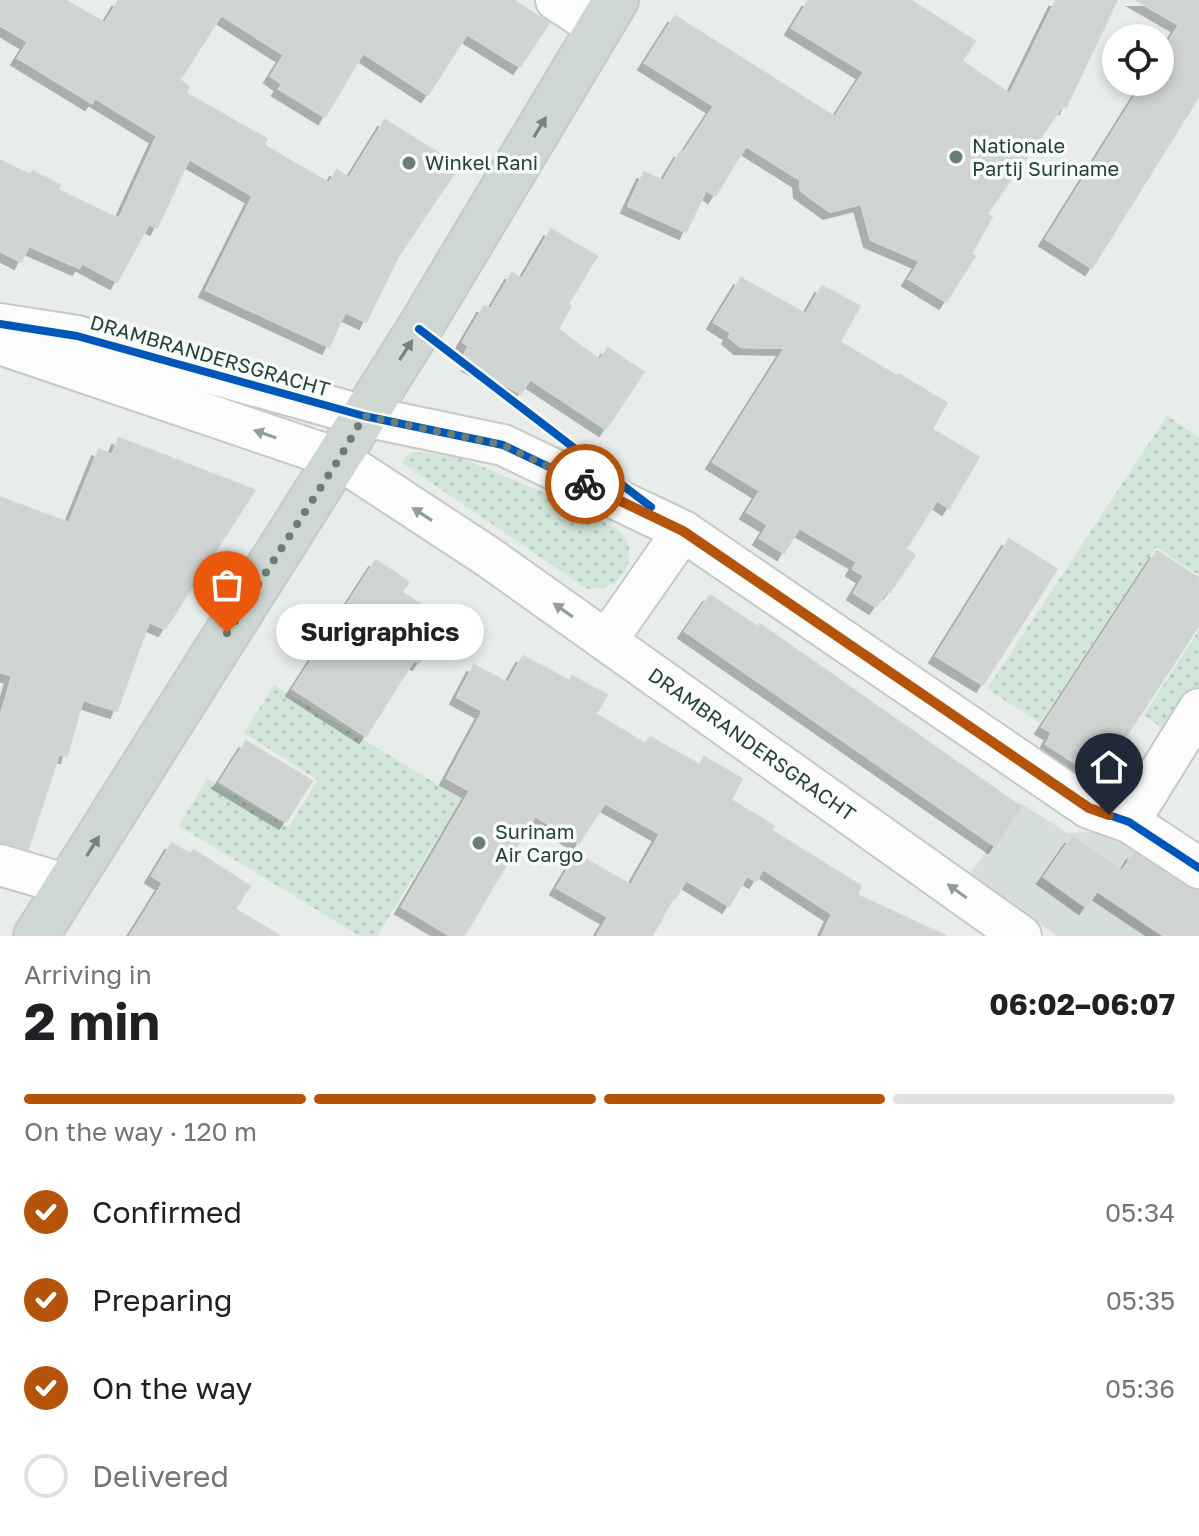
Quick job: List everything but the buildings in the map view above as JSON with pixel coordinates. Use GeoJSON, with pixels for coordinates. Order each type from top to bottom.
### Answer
{"type":"FeatureCollection","features":[{"type":"Feature","properties":{"kind":"main road"},"geometry":{"type":"LineString","coordinates":[[36,936],[339,459],[608,14]]}},
{"type":"Feature","properties":{"kind":"street"},"geometry":{"type":"LineString","coordinates":[[556,0],[608,14]]}},
{"type":"Feature","properties":{"kind":"street","name":"DRAMBRANDERSGRACHT"},"geometry":{"type":"LineString","coordinates":[[0,324],[77,336],[364,416],[503,445],[683,531],[1089,808],[1129,822],[1199,868]]}},
{"type":"Feature","properties":{"kind":"street","name":"DRAMBRANDERSGRACHT"},"geometry":{"type":"LineString","coordinates":[[0,344],[339,459],[487,556],[1021,936]]}},
{"type":"Feature","properties":{"kind":"street"},"geometry":{"type":"LineString","coordinates":[[607,640],[683,531]]}},
{"type":"Feature","properties":{"kind":"street"},"geometry":{"type":"LineString","coordinates":[[1129,822],[1199,709]]}},
{"type":"Feature","properties":{"kind":"street"},"geometry":{"type":"LineString","coordinates":[[0,865],[68,885]]}},
{"type":"Feature","properties":{"kind":"shaded area"},"geometry":{"type":"Polygon","coordinates":[[[1020,803],[1068,833],[1110,831],[1199,883],[1199,936],[1057,936],[970,874],[1020,803]]]}},
{"type":"Feature","properties":{"kind":"green space"},"geometry":{"type":"Polygon","coordinates":[[[1167,416],[1199,437],[1199,575],[1156,547],[1040,723],[987,689],[1167,416]]]}},
{"type":"Feature","properties":{"kind":"green space"},"geometry":{"type":"Polygon","coordinates":[[[411,452],[454,455],[554,497],[617,529],[629,548],[625,571],[614,584],[589,589],[581,585],[401,462],[411,452]]]}},
{"type":"Feature","properties":{"kind":"green space"},"geometry":{"type":"Polygon","coordinates":[[[1199,630],[1199,686],[1170,734],[1144,715],[1199,630]]]}},
{"type":"Feature","properties":{"kind":"green space"},"geometry":{"type":"Polygon","coordinates":[[[274,685],[461,799],[377,936],[360,936],[179,826],[207,779],[289,827],[318,780],[244,733],[274,685]]]}},
{"type":"Feature","properties":{"kind":"cycle path"},"geometry":{"type":"LineString","coordinates":[[0,324],[77,336],[364,416],[503,445],[683,531],[1089,808],[1129,822],[1199,868]]}},
{"type":"Feature","properties":{"kind":"cycle path"},"geometry":{"type":"LineString","coordinates":[[419,329],[651,507]]}},
{"type":"Feature","properties":{"kind":"way so far"},"geometry":{"type":"LineString","coordinates":[[227,633],[364,416],[503,445],[585,484]]}},
{"type":"Feature","properties":{"kind":"place","name":"Nationale Partij Suriname"},"geometry":{"type":"Point","coordinates":[956,157]}},
{"type":"Feature","properties":{"kind":"place","name":"Winkel Rani"},"geometry":{"type":"Point","coordinates":[409,163]}},
{"type":"Feature","properties":{"kind":"place","name":"Surigraphics"},"geometry":{"type":"Point","coordinates":[227,633]}},
{"type":"Feature","properties":{"kind":"place","name":"Surinam Air Cargo"},"geometry":{"type":"Point","coordinates":[479,843]}},
{"type":"Feature","properties":{"kind":"route"},"geometry":{"type":"LineString","coordinates":[[585,484],[683,531],[1089,808],[1109,815]]}}]}
